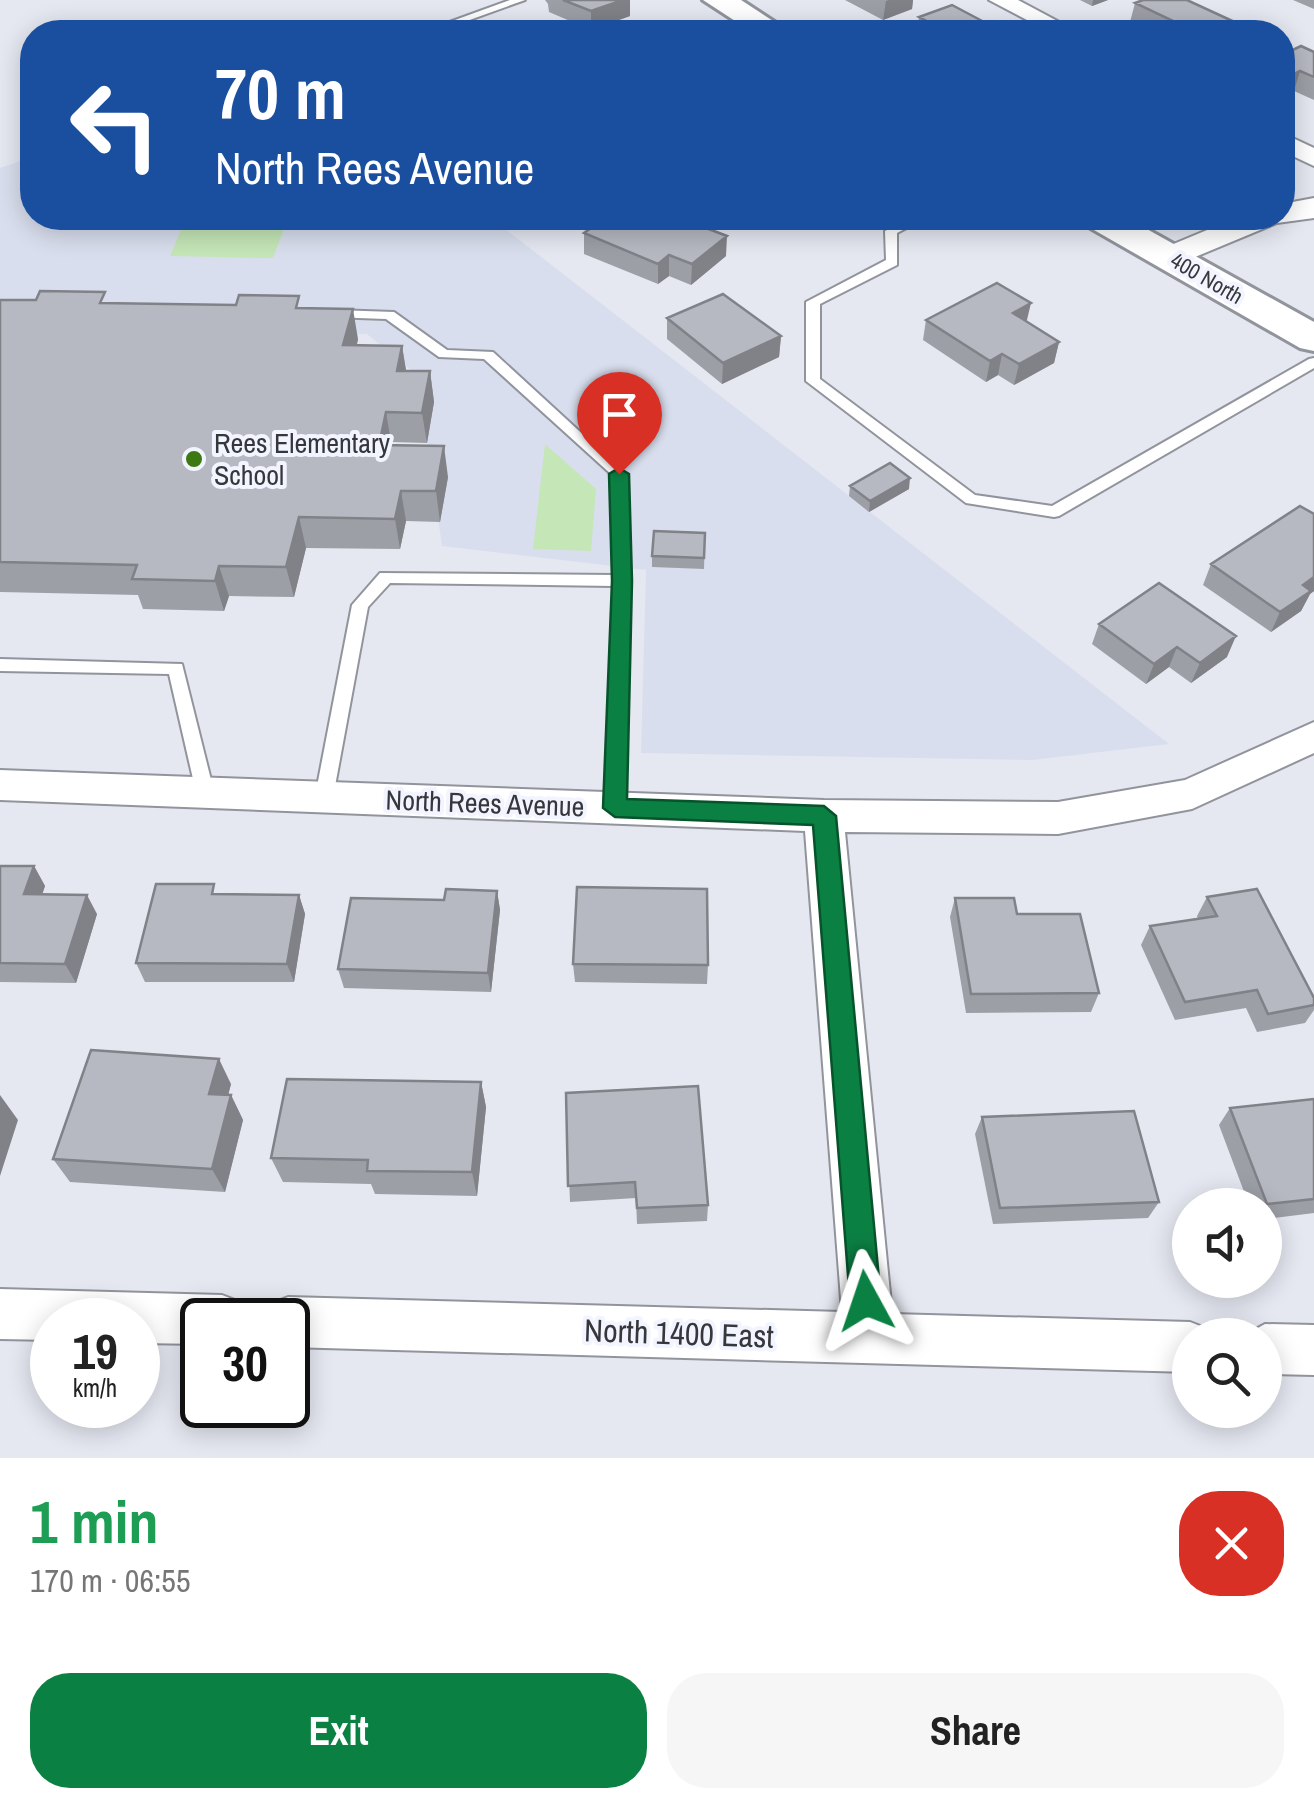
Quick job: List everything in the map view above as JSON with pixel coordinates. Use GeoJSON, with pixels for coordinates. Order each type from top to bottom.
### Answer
{"type":"FeatureCollection","features":[{"type":"Feature","properties":{"kind":"main road"},"geometry":{"type":"LineString","coordinates":[[718,0],[753,20]]}},
{"type":"Feature","properties":{"kind":"main road","name":"400 North"},"geometry":{"type":"LineString","coordinates":[[1121,230],[1314,340]]}},
{"type":"Feature","properties":{"kind":"street"},"geometry":{"type":"LineString","coordinates":[[1000,0],[1042,20]]}},
{"type":"Feature","properties":{"kind":"street"},"geometry":{"type":"LineString","coordinates":[[1170,258],[1236,230]]}},
{"type":"Feature","properties":{"kind":"street","name":"North Rees Avenue"},"geometry":{"type":"LineString","coordinates":[[0,785],[824,816],[1058,818],[1192,794],[1314,736]]}},
{"type":"Feature","properties":{"kind":"street"},"geometry":{"type":"LineString","coordinates":[[824,816],[869,1338]]}},
{"type":"Feature","properties":{"kind":"street"},"geometry":{"type":"LineString","coordinates":[[0,1314],[180,1319]]}},
{"type":"Feature","properties":{"kind":"street","name":"North 1400 East"},"geometry":{"type":"LineString","coordinates":[[310,1323],[1172,1346]]}},
{"type":"Feature","properties":{"kind":"street"},"geometry":{"type":"LineString","coordinates":[[1282,1349],[1314,1350]]}},
{"type":"Feature","properties":{"kind":"lane"},"geometry":{"type":"LineString","coordinates":[[462,20],[520,0]]}},
{"type":"Feature","properties":{"kind":"lane"},"geometry":{"type":"LineString","coordinates":[[893,230],[892,262],[813,302],[812,380],[972,499],[1054,512],[1314,362]]}},
{"type":"Feature","properties":{"kind":"lane"},"geometry":{"type":"LineString","coordinates":[[312,314],[389,315],[444,354],[488,355],[619,474],[622,581],[615,808]]}},
{"type":"Feature","properties":{"kind":"lane"},"geometry":{"type":"LineString","coordinates":[[324,797],[360,604],[386,578],[622,581]]}},
{"type":"Feature","properties":{"kind":"lane"},"geometry":{"type":"LineString","coordinates":[[0,665],[176,668],[205,792]]}},
{"type":"Feature","properties":{"kind":"shaded area"},"geometry":{"type":"Polygon","coordinates":[[[20,161],[20,230],[506,230],[1169,744],[1032,760],[641,753],[646,570],[442,546],[418,376],[367,334],[0,324],[0,168],[20,161]]]}},
{"type":"Feature","properties":{"kind":"green space"},"geometry":{"type":"Polygon","coordinates":[[[181,230],[284,230],[273,258],[170,256],[181,230]]]}},
{"type":"Feature","properties":{"kind":"green space"},"geometry":{"type":"Polygon","coordinates":[[[545,444],[596,489],[591,551],[533,549],[545,444]]]}},
{"type":"Feature","properties":{"kind":"building"},"geometry":{"type":"Polygon","coordinates":[[[563,0],[623,0],[591,11],[563,0]]]}},
{"type":"Feature","properties":{"kind":"building"},"geometry":{"type":"Polygon","coordinates":[[[1187,0],[1230,20],[1171,20],[1135,3],[1187,0]]]}},
{"type":"Feature","properties":{"kind":"building"},"geometry":{"type":"Polygon","coordinates":[[[952,5],[980,20],[925,20],[919,17],[952,5]]]}},
{"type":"Feature","properties":{"kind":"building"},"geometry":{"type":"Polygon","coordinates":[[[1301,46],[1314,52],[1314,77],[1300,71],[1295,74],[1295,49],[1301,46]]]}},
{"type":"Feature","properties":{"kind":"building"},"geometry":{"type":"Polygon","coordinates":[[[711,230],[727,236],[692,264],[669,255],[658,264],[584,233],[711,230]]]}},
{"type":"Feature","properties":{"kind":"building"},"geometry":{"type":"Polygon","coordinates":[[[997,283],[1031,303],[1013,313],[1059,342],[1019,364],[1002,354],[990,361],[926,320],[997,283]]]}},
{"type":"Feature","properties":{"kind":"building","name":"Rees Elementary School"},"geometry":{"type":"Polygon","coordinates":[[[40,291],[105,292],[100,303],[236,305],[239,295],[299,296],[296,308],[353,309],[343,345],[402,346],[397,371],[430,371],[422,413],[386,412],[379,445],[444,446],[436,491],[401,491],[395,519],[299,517],[286,567],[219,566],[215,581],[132,579],[137,565],[0,562],[0,300],[36,300],[40,291]]]}},
{"type":"Feature","properties":{"kind":"building"},"geometry":{"type":"Polygon","coordinates":[[[723,294],[781,336],[723,363],[667,318],[723,294]]]}},
{"type":"Feature","properties":{"kind":"building"},"geometry":{"type":"Polygon","coordinates":[[[890,463],[910,478],[870,501],[850,486],[890,463]]]}},
{"type":"Feature","properties":{"kind":"building"},"geometry":{"type":"Polygon","coordinates":[[[1300,506],[1314,514],[1314,577],[1303,585],[1311,591],[1280,612],[1211,564],[1300,506]]]}},
{"type":"Feature","properties":{"kind":"building"},"geometry":{"type":"Polygon","coordinates":[[[654,531],[705,533],[704,558],[652,556],[654,531]]]}},
{"type":"Feature","properties":{"kind":"building"},"geometry":{"type":"Polygon","coordinates":[[[1159,583],[1236,636],[1200,663],[1177,647],[1154,664],[1099,624],[1159,583]]]}},
{"type":"Feature","properties":{"kind":"building"},"geometry":{"type":"Polygon","coordinates":[[[0,866],[34,866],[24,894],[87,895],[65,964],[0,963],[0,866]]]}},
{"type":"Feature","properties":{"kind":"building"},"geometry":{"type":"Polygon","coordinates":[[[156,884],[214,884],[212,894],[299,895],[287,964],[136,963],[156,884]]]}},
{"type":"Feature","properties":{"kind":"building"},"geometry":{"type":"Polygon","coordinates":[[[577,887],[707,889],[708,965],[573,964],[577,887]]]}},
{"type":"Feature","properties":{"kind":"building"},"geometry":{"type":"Polygon","coordinates":[[[446,889],[497,891],[488,973],[338,969],[351,898],[444,900],[446,889]]]}},
{"type":"Feature","properties":{"kind":"building"},"geometry":{"type":"Polygon","coordinates":[[[1257,889],[1314,998],[1314,1005],[1268,1014],[1257,990],[1185,1002],[1150,926],[1217,916],[1207,897],[1257,889]]]}},
{"type":"Feature","properties":{"kind":"building"},"geometry":{"type":"Polygon","coordinates":[[[955,898],[1014,898],[1017,914],[1080,914],[1099,993],[971,994],[955,898]]]}},
{"type":"Feature","properties":{"kind":"building"},"geometry":{"type":"Polygon","coordinates":[[[91,1050],[219,1059],[209,1094],[231,1095],[212,1169],[53,1159],[91,1050]]]}},
{"type":"Feature","properties":{"kind":"building"},"geometry":{"type":"Polygon","coordinates":[[[287,1079],[481,1082],[472,1172],[367,1171],[368,1160],[271,1158],[287,1079]]]}},
{"type":"Feature","properties":{"kind":"building"},"geometry":{"type":"Polygon","coordinates":[[[698,1086],[708,1205],[637,1208],[635,1182],[568,1186],[566,1093],[698,1086]]]}},
{"type":"Feature","properties":{"kind":"building"},"geometry":{"type":"Polygon","coordinates":[[[1314,1099],[1314,1199],[1282,1202],[1282,1188],[1261,1188],[1230,1108],[1314,1099]]]}},
{"type":"Feature","properties":{"kind":"building"},"geometry":{"type":"Polygon","coordinates":[[[1134,1111],[1159,1202],[1000,1208],[982,1117],[1134,1111]]]}},
{"type":"Feature","properties":{"kind":"place","name":"Rees Elementary School"},"geometry":{"type":"Point","coordinates":[194,459]}},
{"type":"Feature","properties":{"kind":"route"},"geometry":{"type":"LineString","coordinates":[[619,474],[622,581],[615,808],[824,816],[866,1301]]}}]}
